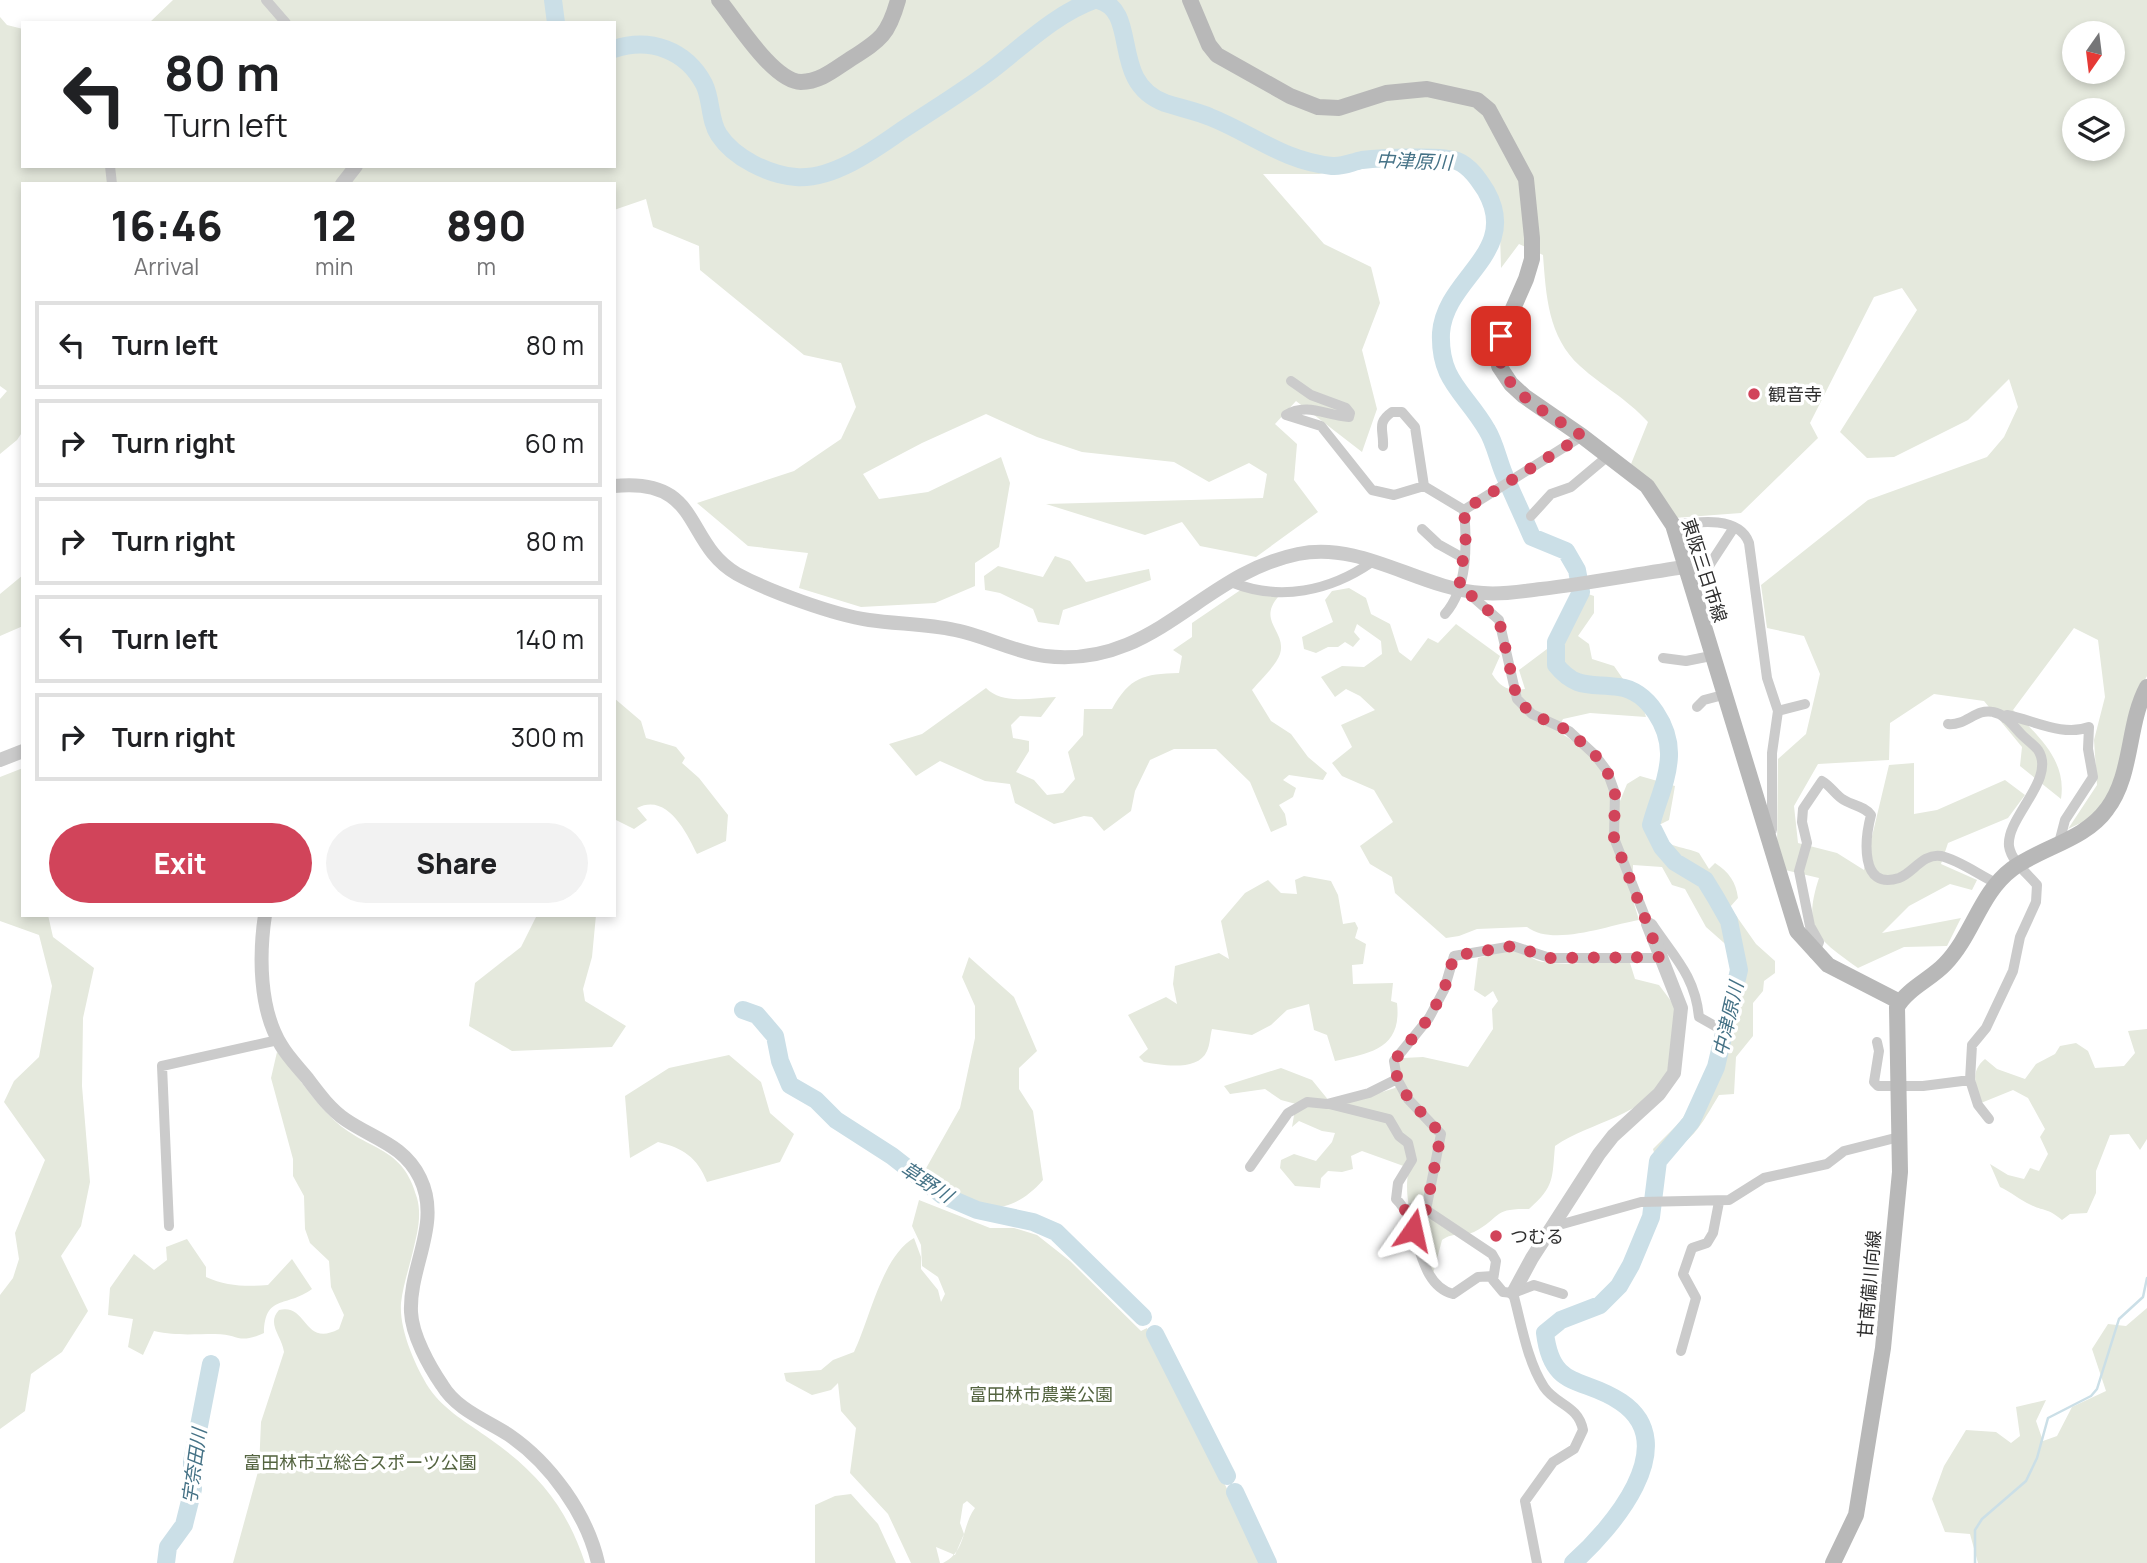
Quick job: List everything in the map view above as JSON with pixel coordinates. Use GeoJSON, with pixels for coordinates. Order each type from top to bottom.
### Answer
{"type":"FeatureCollection","features":[{"type":"Feature","properties":{"kind":"main road"},"geometry":{"type":"LineString","coordinates":[[719,0],[779,74],[803,82],[820,78],[881,39],[891,26],[898,0]]}},
{"type":"Feature","properties":{"kind":"main road","name":"東阪三日市線"},"geometry":{"type":"LineString","coordinates":[[1190,0],[1209,45],[1217,55],[1304,103],[1339,108],[1386,93],[1427,89],[1477,100],[1489,110],[1526,179],[1532,238],[1529,269],[1501,336],[1497,358],[1505,376],[1524,396],[1647,486],[1673,525],[1765,834],[1797,931],[1814,954],[1828,965],[1900,1002]]}},
{"type":"Feature","properties":{"kind":"main road"},"geometry":{"type":"LineString","coordinates":[[1900,1002],[1927,981],[1957,950],[1996,883],[2020,864],[2092,825],[2108,809],[2119,786],[2137,709],[2147,687]]}},
{"type":"Feature","properties":{"kind":"main road","name":"甘南備川向線"},"geometry":{"type":"LineString","coordinates":[[1833,1563],[1856,1515],[1882,1359],[1900,1172],[1896,1011],[1900,1002]]}},
{"type":"Feature","properties":{"kind":"street"},"geometry":{"type":"LineString","coordinates":[[266,0],[284,21]]}},
{"type":"Feature","properties":{"kind":"street"},"geometry":{"type":"LineString","coordinates":[[344,182],[354,168]]}},
{"type":"Feature","properties":{"kind":"street"},"geometry":{"type":"LineString","coordinates":[[1291,381],[1311,395],[1346,408],[1350,413],[1349,417],[1339,417],[1316,409],[1286,415],[1321,426],[1372,490],[1394,495],[1424,486],[1464,510]]}},
{"type":"Feature","properties":{"kind":"street"},"geometry":{"type":"LineString","coordinates":[[1384,446],[1380,430],[1382,421],[1392,412],[1402,412],[1415,427],[1424,486]]}},
{"type":"Feature","properties":{"kind":"street"},"geometry":{"type":"LineString","coordinates":[[1464,510],[1582,436]]}},
{"type":"Feature","properties":{"kind":"street"},"geometry":{"type":"LineString","coordinates":[[1531,516],[1551,494],[1564,491],[1608,456]]}},
{"type":"Feature","properties":{"kind":"street"},"geometry":{"type":"LineString","coordinates":[[1572,498],[1579,480]]}},
{"type":"Feature","properties":{"kind":"street"},"geometry":{"type":"LineString","coordinates":[[616,486],[648,486],[679,500],[718,559],[751,580],[851,617],[954,629],[1010,649],[1044,656],[1089,657],[1116,650],[1155,631],[1259,567],[1297,555],[1345,552],[1463,590],[1497,594],[1595,581],[1687,574],[1701,578],[1733,529]]}},
{"type":"Feature","properties":{"kind":"street"},"geometry":{"type":"LineString","coordinates":[[1445,614],[1463,590],[1464,510]]}},
{"type":"Feature","properties":{"kind":"street"},"geometry":{"type":"LineString","coordinates":[[1673,525],[1709,521],[1747,536],[1767,678],[1778,711],[1772,753],[1772,830],[1765,834]]}},
{"type":"Feature","properties":{"kind":"street"},"geometry":{"type":"LineString","coordinates":[[1422,528],[1438,544],[1465,559]]}},
{"type":"Feature","properties":{"kind":"street"},"geometry":{"type":"LineString","coordinates":[[1231,582],[1258,592],[1319,589],[1350,577],[1372,562]]}},
{"type":"Feature","properties":{"kind":"street"},"geometry":{"type":"LineString","coordinates":[[1463,590],[1499,620],[1517,699],[1532,714],[1569,731],[1595,755],[1607,771],[1615,793],[1614,838],[1681,1008],[1674,1073],[1659,1094],[1613,1136],[1555,1223],[1513,1293],[1545,1388],[1576,1412],[1583,1430],[1574,1449],[1553,1462],[1525,1501],[1524,1510],[1537,1563]]}},
{"type":"Feature","properties":{"kind":"street"},"geometry":{"type":"LineString","coordinates":[[1663,658],[1686,661],[1712,656]]}},
{"type":"Feature","properties":{"kind":"street"},"geometry":{"type":"LineString","coordinates":[[1697,707],[1704,700],[1723,695]]}},
{"type":"Feature","properties":{"kind":"street"},"geometry":{"type":"LineString","coordinates":[[1778,711],[1804,704]]}},
{"type":"Feature","properties":{"kind":"street"},"geometry":{"type":"LineString","coordinates":[[1948,724],[1959,725],[1983,712],[1994,712],[2005,718],[2038,751],[2041,761],[2036,787],[2010,833],[2009,849],[2037,885],[2036,902],[2020,937],[2013,971],[1986,1028],[1972,1045],[1970,1080],[1978,1105],[1989,1119]]}},
{"type":"Feature","properties":{"kind":"street"},"geometry":{"type":"LineString","coordinates":[[2005,718],[2007,715],[2022,717],[2069,730],[2089,727],[2088,749],[2093,776],[2065,820],[2059,843]]}},
{"type":"Feature","properties":{"kind":"street"},"geometry":{"type":"LineString","coordinates":[[0,760],[21,752]]}},
{"type":"Feature","properties":{"kind":"street"},"geometry":{"type":"LineString","coordinates":[[1814,954],[1819,942],[1811,926],[1798,872],[1807,843],[1802,822],[1803,809],[1809,796],[1822,781],[1833,787],[1841,799],[1866,809],[1871,816],[1865,847],[1868,867],[1877,877],[1888,881],[1902,877],[1929,857],[1941,856],[1996,883]]}},
{"type":"Feature","properties":{"kind":"street"},"geometry":{"type":"LineString","coordinates":[[265,917],[264,988],[278,1040],[325,1102],[348,1121],[400,1152],[419,1175],[428,1200],[428,1214],[413,1278],[411,1314],[434,1372],[452,1398],[511,1437],[555,1478],[591,1539],[598,1563]]}},
{"type":"Feature","properties":{"kind":"street"},"geometry":{"type":"LineString","coordinates":[[1648,924],[1652,924],[1676,954],[1694,991],[1699,1017],[1722,1030]]}},
{"type":"Feature","properties":{"kind":"street"},"geometry":{"type":"LineString","coordinates":[[1426,1210],[1441,1134],[1408,1098],[1397,1079],[1394,1061],[1429,1018],[1444,990],[1454,956],[1513,946],[1550,958],[1660,957]]}},
{"type":"Feature","properties":{"kind":"street"},"geometry":{"type":"LineString","coordinates":[[169,1226],[162,1066],[278,1040]]}},
{"type":"Feature","properties":{"kind":"street"},"geometry":{"type":"LineString","coordinates":[[1877,1042],[1879,1051],[1874,1082],[1878,1086],[1898,1087],[1970,1080]]}},
{"type":"Feature","properties":{"kind":"street"},"geometry":{"type":"LineString","coordinates":[[1327,1104],[1369,1093],[1397,1079]]}},
{"type":"Feature","properties":{"kind":"street"},"geometry":{"type":"LineString","coordinates":[[1250,1167],[1288,1113],[1307,1102],[1327,1104],[1392,1121],[1412,1154],[1395,1193],[1405,1210],[1431,1277],[1446,1292],[1453,1294],[1478,1276],[1493,1276]]}},
{"type":"Feature","properties":{"kind":"street"},"geometry":{"type":"LineString","coordinates":[[1555,1223],[1559,1225],[1641,1202],[1719,1202],[1740,1195],[1764,1178],[1827,1164],[1844,1151],[1899,1137]]}},
{"type":"Feature","properties":{"kind":"street"},"geometry":{"type":"LineString","coordinates":[[1681,1350],[1696,1298],[1683,1274],[1685,1264],[1692,1248],[1707,1243],[1713,1233],[1719,1202]]}},
{"type":"Feature","properties":{"kind":"street"},"geometry":{"type":"LineString","coordinates":[[1405,1210],[1415,1207],[1426,1210],[1492,1254],[1496,1261],[1493,1276],[1498,1288],[1513,1293],[1534,1285],[1563,1294]]}},
{"type":"Feature","properties":{"kind":"green space"},"geometry":{"type":"Polygon","coordinates":[[[173,0],[2147,0],[2147,676],[2139,691],[2109,798],[2089,819],[2068,829],[2097,785],[2094,740],[2105,697],[2098,640],[2074,628],[2013,710],[2041,739],[2055,761],[2060,772],[2061,799],[2020,766],[2022,747],[1984,701],[1934,694],[1890,723],[1889,760],[1818,764],[1794,806],[1798,843],[1837,853],[1864,870],[1889,765],[1914,763],[1914,814],[1937,810],[2005,780],[2025,795],[2008,818],[1948,843],[1941,864],[1977,880],[1972,890],[1950,884],[1909,906],[1882,933],[1961,918],[1947,946],[1904,947],[1858,968],[1833,949],[1817,932],[1813,922],[1812,910],[1819,878],[1785,870],[1777,849],[1778,759],[1806,734],[1820,674],[1804,636],[1767,628],[1761,585],[1868,500],[1987,457],[2004,437],[2018,407],[2009,379],[1968,420],[1894,457],[1867,458],[1840,432],[1917,310],[1902,288],[1874,297],[1810,423],[1818,438],[1741,513],[1674,518],[1631,464],[1648,422],[1569,355],[1551,315],[1543,255],[1519,244],[1501,268],[1499,200],[1476,168],[1453,154],[1398,155],[1319,174],[1263,174],[1324,244],[1371,267],[1380,303],[1362,350],[1377,409],[1362,452],[1296,401],[1275,424],[1297,444],[1294,480],[1318,512],[1256,557],[1200,546],[1182,522],[1145,535],[1046,504],[1263,498],[1267,474],[1249,463],[1209,482],[1174,462],[1082,452],[1037,437],[986,414],[863,474],[879,499],[928,492],[1001,457],[1010,483],[999,547],[975,563],[975,586],[935,603],[861,607],[799,588],[808,553],[748,546],[697,503],[794,471],[841,439],[856,407],[841,363],[804,355],[700,270],[699,246],[653,227],[646,199],[616,209],[616,182],[21,182],[21,434],[0,454],[0,399],[7,391],[0,386],[0,17],[7,25],[21,28],[21,168],[616,168],[616,21],[151,21],[173,0]]]}},
{"type":"Feature","properties":{"kind":"green space"},"geometry":{"type":"Polygon","coordinates":[[[1055,556],[1070,561],[1086,582],[1149,569],[1151,580],[1063,610],[1059,625],[1038,622],[1033,609],[1000,593],[985,590],[984,576],[998,566],[1043,577],[1055,556]]]}},
{"type":"Feature","properties":{"kind":"green space"},"geometry":{"type":"Polygon","coordinates":[[[21,577],[21,627],[0,636],[0,594],[21,577]]]}},
{"type":"Feature","properties":{"kind":"green space"},"geometry":{"type":"Polygon","coordinates":[[[1349,588],[1366,598],[1371,614],[1390,624],[1399,652],[1411,661],[1428,638],[1438,643],[1456,624],[1500,656],[1492,674],[1506,688],[1514,689],[1525,689],[1519,670],[1567,634],[1585,593],[1594,596],[1594,613],[1578,636],[1589,644],[1592,659],[1614,666],[1623,679],[1605,682],[1609,695],[1627,694],[1641,700],[1646,717],[1590,713],[1563,719],[1557,731],[1592,758],[1620,801],[1627,784],[1640,776],[1675,786],[1669,820],[1659,825],[1660,833],[1667,842],[1699,853],[1709,869],[1715,863],[1728,874],[1734,882],[1738,898],[1730,907],[1756,944],[1775,961],[1775,973],[1764,981],[1763,991],[1753,1003],[1753,1036],[1736,1057],[1734,1094],[1719,1095],[1694,1133],[1667,1153],[1655,1156],[1653,1149],[1680,1122],[1700,1092],[1715,1054],[1725,1009],[1742,986],[1740,957],[1706,927],[1685,889],[1672,885],[1662,867],[1633,865],[1632,897],[1639,920],[1566,935],[1538,933],[1527,927],[1477,929],[1446,938],[1395,893],[1392,877],[1370,864],[1360,846],[1393,822],[1374,790],[1342,776],[1332,763],[1352,747],[1341,725],[1375,710],[1360,696],[1346,689],[1335,697],[1321,677],[1342,666],[1364,667],[1382,654],[1381,641],[1357,624],[1354,632],[1360,639],[1353,647],[1345,642],[1338,647],[1328,647],[1316,653],[1304,649],[1302,637],[1333,622],[1325,600],[1332,591],[1349,588]]]}},
{"type":"Feature","properties":{"kind":"green space"},"geometry":{"type":"Polygon","coordinates":[[[1242,589],[1278,597],[1270,613],[1280,639],[1280,654],[1252,690],[1271,721],[1291,734],[1308,757],[1327,773],[1323,780],[1289,775],[1283,780],[1296,788],[1293,797],[1279,805],[1285,814],[1287,825],[1271,832],[1250,782],[1216,749],[1174,749],[1150,760],[1135,791],[1131,811],[1104,831],[1092,817],[1084,816],[1054,824],[1015,803],[1010,784],[985,781],[940,761],[916,776],[889,744],[922,734],[986,688],[1009,699],[1056,697],[1041,717],[1020,716],[1011,725],[1013,738],[1029,741],[1029,751],[1016,772],[1034,780],[1047,795],[1063,793],[1075,779],[1068,752],[1083,735],[1084,709],[1112,709],[1125,690],[1139,679],[1179,673],[1182,656],[1173,650],[1192,637],[1192,623],[1242,589]]]}},
{"type":"Feature","properties":{"kind":"green space"},"geometry":{"type":"Polygon","coordinates":[[[616,700],[641,721],[646,738],[676,747],[685,758],[682,763],[699,778],[728,815],[726,841],[697,854],[682,826],[667,810],[658,805],[637,808],[647,820],[634,829],[616,820],[616,700]]]}},
{"type":"Feature","properties":{"kind":"green space"},"geometry":{"type":"Polygon","coordinates":[[[21,769],[21,917],[48,917],[53,937],[94,968],[83,1018],[82,1086],[90,1182],[81,1226],[61,1256],[88,1311],[62,1352],[31,1374],[25,1411],[0,1429],[0,1295],[13,1278],[19,1259],[15,1233],[45,1160],[4,1102],[14,1081],[39,1057],[52,986],[39,935],[0,921],[0,777],[21,769]]]}},
{"type":"Feature","properties":{"kind":"green space"},"geometry":{"type":"Polygon","coordinates":[[[1304,876],[1331,881],[1338,895],[1343,924],[1355,922],[1358,928],[1355,938],[1366,944],[1363,964],[1352,965],[1353,984],[1393,983],[1391,1001],[1397,1003],[1397,1018],[1395,1030],[1389,1039],[1372,1051],[1335,1061],[1327,1035],[1314,1030],[1309,1004],[1287,1010],[1271,1025],[1252,1035],[1212,1029],[1207,1051],[1196,1062],[1178,1066],[1144,1062],[1139,1057],[1148,1049],[1128,1015],[1166,997],[1177,1004],[1173,984],[1175,966],[1219,953],[1229,959],[1221,921],[1245,893],[1268,880],[1281,893],[1297,894],[1295,880],[1304,876]]]}},
{"type":"Feature","properties":{"kind":"green space"},"geometry":{"type":"Polygon","coordinates":[[[536,917],[596,917],[592,957],[583,989],[585,1001],[626,1026],[612,1047],[512,1051],[469,1026],[475,983],[521,947],[536,917]]]}},
{"type":"Feature","properties":{"kind":"green space"},"geometry":{"type":"Polygon","coordinates":[[[1513,949],[1540,961],[1555,963],[1630,963],[1635,979],[1659,985],[1677,1009],[1670,1068],[1658,1088],[1646,1100],[1555,1146],[1551,1181],[1544,1194],[1529,1209],[1503,1212],[1474,1232],[1442,1240],[1433,1274],[1409,1209],[1409,1168],[1362,1151],[1351,1156],[1353,1169],[1342,1172],[1328,1171],[1321,1178],[1320,1188],[1295,1186],[1280,1168],[1281,1160],[1294,1154],[1316,1161],[1332,1142],[1335,1133],[1322,1131],[1299,1121],[1292,1127],[1296,1104],[1281,1100],[1265,1089],[1230,1094],[1224,1086],[1281,1068],[1312,1080],[1334,1107],[1395,1088],[1400,1079],[1397,1065],[1403,1058],[1423,1057],[1468,1067],[1493,1029],[1492,1009],[1498,1001],[1493,991],[1485,997],[1474,990],[1478,958],[1513,949]]]}},
{"type":"Feature","properties":{"kind":"green space"},"geometry":{"type":"Polygon","coordinates":[[[969,957],[1014,997],[1037,1051],[1019,1068],[1019,1089],[1033,1111],[1043,1180],[1028,1194],[998,1208],[967,1204],[951,1198],[920,1179],[960,1108],[975,1038],[975,1006],[962,977],[969,957]]]}},
{"type":"Feature","properties":{"kind":"green space"},"geometry":{"type":"Polygon","coordinates":[[[2147,1029],[2147,1139],[2140,1150],[2129,1134],[2110,1135],[2096,1171],[2096,1193],[2087,1213],[2070,1214],[2062,1220],[2000,1187],[1990,1164],[2008,1175],[2024,1179],[2030,1168],[2039,1171],[2048,1154],[2040,1137],[2045,1129],[2028,1098],[2013,1090],[1981,1103],[1975,1079],[1980,1064],[1985,1059],[1997,1069],[2025,1079],[2036,1064],[2055,1054],[2060,1046],[2076,1043],[2088,1051],[2095,1068],[2124,1066],[2135,1053],[2128,1031],[2147,1029]]]}},
{"type":"Feature","properties":{"kind":"green space","name":"富田林市立総合スポーツ公園"},"geometry":{"type":"Polygon","coordinates":[[[277,1052],[335,1121],[384,1151],[403,1168],[411,1181],[417,1198],[419,1218],[401,1313],[405,1336],[418,1369],[442,1403],[507,1452],[536,1478],[569,1524],[585,1563],[233,1563],[259,1468],[261,1422],[284,1352],[274,1325],[275,1315],[279,1310],[288,1310],[296,1313],[312,1329],[327,1333],[339,1329],[344,1315],[331,1287],[329,1261],[310,1243],[305,1229],[304,1196],[293,1176],[293,1159],[271,1078],[277,1052]]]}},
{"type":"Feature","properties":{"kind":"green space"},"geometry":{"type":"Polygon","coordinates":[[[729,1055],[761,1082],[770,1113],[794,1134],[780,1162],[707,1182],[694,1160],[667,1144],[658,1142],[630,1158],[625,1096],[669,1068],[729,1055]]]}},
{"type":"Feature","properties":{"kind":"green space","name":"富田林市農業公園"},"geometry":{"type":"Polygon","coordinates":[[[919,1200],[990,1228],[1014,1228],[1037,1235],[1070,1261],[1141,1331],[1147,1328],[1264,1563],[943,1563],[954,1555],[936,1547],[940,1563],[911,1563],[888,1514],[850,1473],[856,1428],[841,1411],[838,1383],[831,1390],[812,1395],[786,1381],[784,1373],[821,1370],[833,1360],[854,1352],[885,1273],[893,1259],[914,1238],[921,1257],[921,1269],[938,1290],[941,1302],[945,1294],[938,1277],[922,1266],[921,1245],[912,1226],[919,1200]],[[967,1501],[963,1504],[960,1523],[964,1534],[957,1551],[975,1508],[967,1501]]]}},
{"type":"Feature","properties":{"kind":"green space"},"geometry":{"type":"Polygon","coordinates":[[[187,1239],[206,1267],[206,1277],[236,1285],[268,1285],[292,1259],[312,1289],[273,1307],[268,1312],[264,1333],[243,1339],[223,1334],[154,1331],[143,1355],[128,1347],[133,1319],[108,1315],[110,1288],[134,1254],[154,1270],[167,1260],[166,1247],[187,1239]]]}},
{"type":"Feature","properties":{"kind":"green space"},"geometry":{"type":"Polygon","coordinates":[[[2147,1308],[2147,1563],[1978,1563],[1970,1534],[1945,1532],[1932,1499],[1944,1466],[1966,1430],[1996,1432],[2011,1443],[2020,1436],[2016,1407],[2046,1400],[2036,1421],[2043,1441],[2057,1436],[2072,1407],[2106,1391],[2092,1349],[2108,1324],[2126,1326],[2147,1308]]]}},
{"type":"Feature","properties":{"kind":"green space"},"geometry":{"type":"Polygon","coordinates":[[[851,1494],[878,1524],[896,1563],[815,1563],[815,1505],[835,1496],[851,1494]]]}},
{"type":"Feature","properties":{"kind":"waterway","name":"中津原川"},"geometry":{"type":"LineString","coordinates":[[553,0],[556,21]]}},
{"type":"Feature","properties":{"kind":"waterway","name":"中津原川"},"geometry":{"type":"LineString","coordinates":[[616,49],[654,46],[677,55],[687,62],[704,84],[716,129],[734,151],[753,164],[775,173],[810,177],[838,169],[865,155],[978,80],[1052,22],[1094,0]]}},
{"type":"Feature","properties":{"kind":"waterway","name":"中津原川"},"geometry":{"type":"LineString","coordinates":[[1098,0],[1111,7],[1119,18],[1130,64],[1137,80],[1148,93],[1165,103],[1210,117],[1298,159],[1336,166],[1382,158],[1450,159],[1466,166],[1480,182],[1494,213],[1494,231],[1488,248],[1446,313],[1441,333],[1444,363],[1455,385],[1490,435],[1532,537],[1566,551],[1577,570],[1581,592],[1556,642],[1556,665],[1577,682],[1630,690],[1656,712],[1666,734],[1669,756],[1651,825],[1662,847],[1675,862],[1705,880],[1729,921],[1739,970],[1716,1067],[1691,1122],[1658,1161],[1651,1217],[1631,1265],[1619,1286],[1600,1305],[1561,1320],[1545,1333],[1554,1365],[1571,1380],[1621,1402],[1639,1420],[1646,1441],[1644,1463],[1635,1486],[1605,1530],[1573,1563]]}},
{"type":"Feature","properties":{"kind":"waterway","name":"草野川"},"geometry":{"type":"LineString","coordinates":[[743,1010],[757,1015],[775,1036],[780,1061],[790,1085],[816,1100],[836,1120],[892,1156],[942,1195],[977,1210],[1033,1222],[1056,1232],[1143,1317]]}},
{"type":"Feature","properties":{"kind":"waterway"},"geometry":{"type":"LineString","coordinates":[[1975,1563],[1975,1530],[1982,1519],[2026,1481],[2037,1458],[2048,1418],[2091,1396],[2097,1389],[2119,1319],[2143,1297],[2147,1278]]}},
{"type":"Feature","properties":{"kind":"waterway","name":"草野川"},"geometry":{"type":"LineString","coordinates":[[1155,1334],[1227,1476]]}},
{"type":"Feature","properties":{"kind":"waterway","name":"宇奈田川"},"geometry":{"type":"LineString","coordinates":[[166,1563],[168,1547],[184,1525],[193,1489],[192,1462],[211,1364]]}},
{"type":"Feature","properties":{"kind":"waterway","name":"草野川"},"geometry":{"type":"LineString","coordinates":[[1235,1492],[1268,1563]]}},
{"type":"Feature","properties":{"kind":"place","name":"観音寺"},"geometry":{"type":"Point","coordinates":[1754,394]}},
{"type":"Feature","properties":{"kind":"place","name":"つむる"},"geometry":{"type":"Point","coordinates":[1496,1236]}},
{"type":"Feature","properties":{"kind":"route"},"geometry":{"type":"LineString","coordinates":[[1413,1230],[1405,1210],[1415,1207],[1426,1210],[1441,1134],[1408,1098],[1397,1079],[1394,1061],[1429,1018],[1444,990],[1454,956],[1513,946],[1536,955],[1574,960],[1603,957],[1653,960],[1660,957],[1614,838],[1615,793],[1607,771],[1595,755],[1569,731],[1532,714],[1517,699],[1499,620],[1466,591],[1459,589],[1465,559],[1464,510],[1582,436],[1511,384],[1497,358],[1501,336]]}}]}
